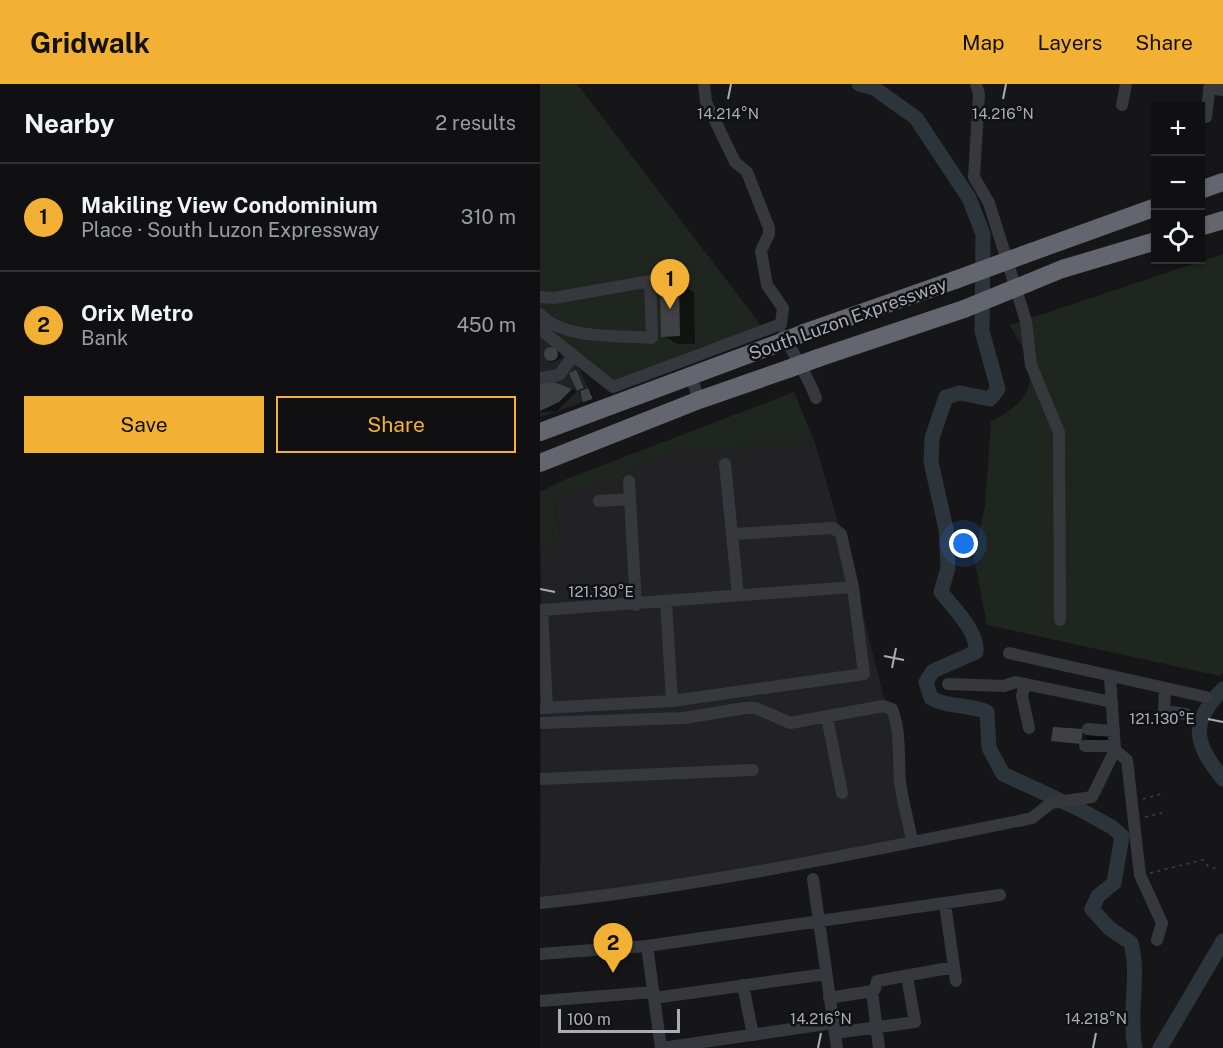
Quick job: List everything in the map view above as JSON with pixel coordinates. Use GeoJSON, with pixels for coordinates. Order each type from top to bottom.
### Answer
{"type":"FeatureCollection","features":[{"type":"Feature","properties":{"kind":"highway"},"geometry":{"type":"LineString","coordinates":[[1205,188],[1223,182]]}},
{"type":"Feature","properties":{"kind":"highway","name":"South Luzon Expressway"},"geometry":{"type":"LineString","coordinates":[[540,432],[804,333],[1151,208]]}},
{"type":"Feature","properties":{"kind":"highway"},"geometry":{"type":"LineString","coordinates":[[1205,225],[1223,220]]}},
{"type":"Feature","properties":{"kind":"highway","name":"South Luzon Expressway"},"geometry":{"type":"LineString","coordinates":[[540,463],[581,449],[699,400],[964,309],[1062,269],[1151,242]]}},
{"type":"Feature","properties":{"kind":"highway"},"geometry":{"type":"LineString","coordinates":[[540,470],[581,449]]}},
{"type":"Feature","properties":{"kind":"street"},"geometry":{"type":"LineString","coordinates":[[704,84],[706,102],[735,162],[748,174],[770,228],[760,251],[767,285],[777,296],[783,311],[779,325],[800,368],[811,383],[816,398]]}},
{"type":"Feature","properties":{"kind":"street"},"geometry":{"type":"LineString","coordinates":[[976,84],[979,94],[974,177],[989,203],[1026,321],[1031,365],[1054,415],[1059,432],[1060,620]]}},
{"type":"Feature","properties":{"kind":"street"},"geometry":{"type":"LineString","coordinates":[[1122,105],[1126,84]]}},
{"type":"Feature","properties":{"kind":"street"},"geometry":{"type":"LineString","coordinates":[[1206,117],[1210,86],[1223,90]]}},
{"type":"Feature","properties":{"kind":"street"},"geometry":{"type":"LineString","coordinates":[[540,297],[555,298],[650,281],[652,338],[574,334],[560,329],[540,314]]}},
{"type":"Feature","properties":{"kind":"street"},"geometry":{"type":"LineString","coordinates":[[540,329],[613,387],[693,355],[779,325]]}},
{"type":"Feature","properties":{"kind":"street"},"geometry":{"type":"LineString","coordinates":[[540,378],[559,375],[573,356]]}},
{"type":"Feature","properties":{"kind":"street"},"geometry":{"type":"LineString","coordinates":[[691,376],[699,400]]}},
{"type":"Feature","properties":{"kind":"street"},"geometry":{"type":"LineString","coordinates":[[725,464],[734,534],[738,595]]}},
{"type":"Feature","properties":{"kind":"street"},"geometry":{"type":"LineString","coordinates":[[629,481],[636,605]]}},
{"type":"Feature","properties":{"kind":"street"},"geometry":{"type":"LineString","coordinates":[[599,501],[630,499]]}},
{"type":"Feature","properties":{"kind":"street"},"geometry":{"type":"LineString","coordinates":[[734,534],[833,528],[841,534],[853,587],[864,674],[638,705],[544,708],[540,617],[542,610],[636,605],[853,587]]}},
{"type":"Feature","properties":{"kind":"street"},"geometry":{"type":"LineString","coordinates":[[666,602],[672,701]]}},
{"type":"Feature","properties":{"kind":"street"},"geometry":{"type":"LineString","coordinates":[[1009,653],[1206,697]]}},
{"type":"Feature","properties":{"kind":"street"},"geometry":{"type":"LineString","coordinates":[[540,903],[617,895],[912,842],[1032,818],[1051,803],[1092,797],[1115,748],[1110,677]]}},
{"type":"Feature","properties":{"kind":"street"},"geometry":{"type":"LineString","coordinates":[[948,684],[1024,684],[1112,702]]}},
{"type":"Feature","properties":{"kind":"street"},"geometry":{"type":"LineString","coordinates":[[1024,684],[1022,696],[1029,728]]}},
{"type":"Feature","properties":{"kind":"street"},"geometry":{"type":"LineString","coordinates":[[1165,689],[1164,711],[1186,714]]}},
{"type":"Feature","properties":{"kind":"street"},"geometry":{"type":"LineString","coordinates":[[540,723],[684,718],[745,708],[756,708],[790,723],[884,706],[892,710],[901,758],[900,781],[912,842]]}},
{"type":"Feature","properties":{"kind":"street"},"geometry":{"type":"LineString","coordinates":[[827,717],[842,793]]}},
{"type":"Feature","properties":{"kind":"street"},"geometry":{"type":"LineString","coordinates":[[1088,729],[1114,731]]}},
{"type":"Feature","properties":{"kind":"street"},"geometry":{"type":"LineString","coordinates":[[1085,746],[1115,748],[1127,760],[1140,875],[1162,922],[1157,940]]}},
{"type":"Feature","properties":{"kind":"street"},"geometry":{"type":"LineString","coordinates":[[540,778],[753,770]]}},
{"type":"Feature","properties":{"kind":"street"},"geometry":{"type":"LineString","coordinates":[[813,879],[837,1048]]}},
{"type":"Feature","properties":{"kind":"street"},"geometry":{"type":"LineString","coordinates":[[540,954],[647,946],[999,895]]}},
{"type":"Feature","properties":{"kind":"street"},"geometry":{"type":"LineString","coordinates":[[945,904],[956,981]]}},
{"type":"Feature","properties":{"kind":"street"},"geometry":{"type":"LineString","coordinates":[[647,946],[662,1048],[753,1035],[834,1028],[877,1028],[915,1022],[907,977]]}},
{"type":"Feature","properties":{"kind":"street"},"geometry":{"type":"LineString","coordinates":[[879,1048],[872,991],[877,981],[954,967]]}},
{"type":"Feature","properties":{"kind":"street"},"geometry":{"type":"LineString","coordinates":[[540,1001],[654,995],[743,986],[826,974]]}},
{"type":"Feature","properties":{"kind":"street"},"geometry":{"type":"LineString","coordinates":[[743,986],[753,1035]]}},
{"type":"Feature","properties":{"kind":"street"},"geometry":{"type":"LineString","coordinates":[[830,998],[872,991]]}},
{"type":"Feature","properties":{"kind":"path"},"geometry":{"type":"LineString","coordinates":[[1130,801],[1165,793]]}},
{"type":"Feature","properties":{"kind":"path"},"geometry":{"type":"LineString","coordinates":[[1133,819],[1162,813]]}},
{"type":"Feature","properties":{"kind":"path"},"geometry":{"type":"LineString","coordinates":[[1140,875],[1203,860],[1209,867],[1219,869]]}},
{"type":"Feature","properties":{"kind":"shaded area"},"geometry":{"type":"Polygon","coordinates":[[[540,84],[577,84],[763,328],[704,346],[611,383],[540,326],[540,84]]]}},
{"type":"Feature","properties":{"kind":"shaded area"},"geometry":{"type":"Polygon","coordinates":[[[1223,254],[1223,673],[1220,676],[987,625],[974,558],[985,506],[991,421],[1008,412],[1022,399],[1029,383],[1030,373],[1027,358],[1010,325],[1193,264],[1205,264],[1205,260],[1223,254]]]}},
{"type":"Feature","properties":{"kind":"shaded area"},"geometry":{"type":"Polygon","coordinates":[[[540,331],[576,362],[593,399],[540,417],[540,331]]]}},
{"type":"Feature","properties":{"kind":"shaded area"},"geometry":{"type":"Polygon","coordinates":[[[794,392],[815,443],[670,452],[633,465],[632,474],[555,498],[559,542],[541,546],[540,583],[540,492],[564,480],[794,392]]]}},
{"type":"Feature","properties":{"kind":"shaded area"},"geometry":{"type":"Polygon","coordinates":[[[815,443],[851,567],[890,722],[910,840],[540,905],[541,546],[559,541],[555,498],[632,474],[633,465],[670,452],[815,443]]]}},
{"type":"Feature","properties":{"kind":"building"},"geometry":{"type":"Polygon","coordinates":[[[679,281],[680,336],[661,337],[660,282],[679,281]]]}},
{"type":"Feature","properties":{"kind":"building"},"geometry":{"type":"Polygon","coordinates":[[[548,347],[554,347],[558,354],[554,361],[548,361],[544,357],[544,351],[548,347]]]}},
{"type":"Feature","properties":{"kind":"building"},"geometry":{"type":"Polygon","coordinates":[[[576,370],[584,388],[577,391],[569,373],[576,370]]]}},
{"type":"Feature","properties":{"kind":"building"},"geometry":{"type":"Polygon","coordinates":[[[554,382],[572,389],[559,402],[540,411],[540,384],[554,382]]]}},
{"type":"Feature","properties":{"kind":"building"},"geometry":{"type":"Polygon","coordinates":[[[588,388],[593,399],[583,402],[580,391],[588,388]]]}},
{"type":"Feature","properties":{"kind":"building"},"geometry":{"type":"Polygon","coordinates":[[[1053,727],[1083,729],[1081,744],[1051,741],[1053,727]]]}},
{"type":"Feature","properties":{"kind":"waterway"},"geometry":{"type":"LineString","coordinates":[[859,84],[874,88],[916,118],[969,198],[983,234],[982,331],[998,389],[990,399],[960,393],[946,397],[932,438],[931,462],[946,529],[948,568],[941,592],[969,628],[976,644],[976,652],[933,671],[926,682],[931,698],[987,712],[989,748],[1003,774],[1079,809],[1112,827],[1122,836],[1114,883],[1098,896],[1092,909],[1109,928],[1131,943],[1134,969],[1133,1035],[1135,1048]]}},
{"type":"Feature","properties":{"kind":"waterway"},"geometry":{"type":"LineString","coordinates":[[1223,689],[1205,712],[1199,733],[1206,755],[1223,779]]}},
{"type":"Feature","properties":{"kind":"waterway"},"geometry":{"type":"LineString","coordinates":[[1160,1048],[1223,941]]}},
{"type":"Feature","properties":{"kind":"place","name":"Makiling View Condominium"},"geometry":{"type":"Point","coordinates":[670,309]}},
{"type":"Feature","properties":{"kind":"place","name":"Orix Metro"},"geometry":{"type":"Point","coordinates":[613,973]}}]}
